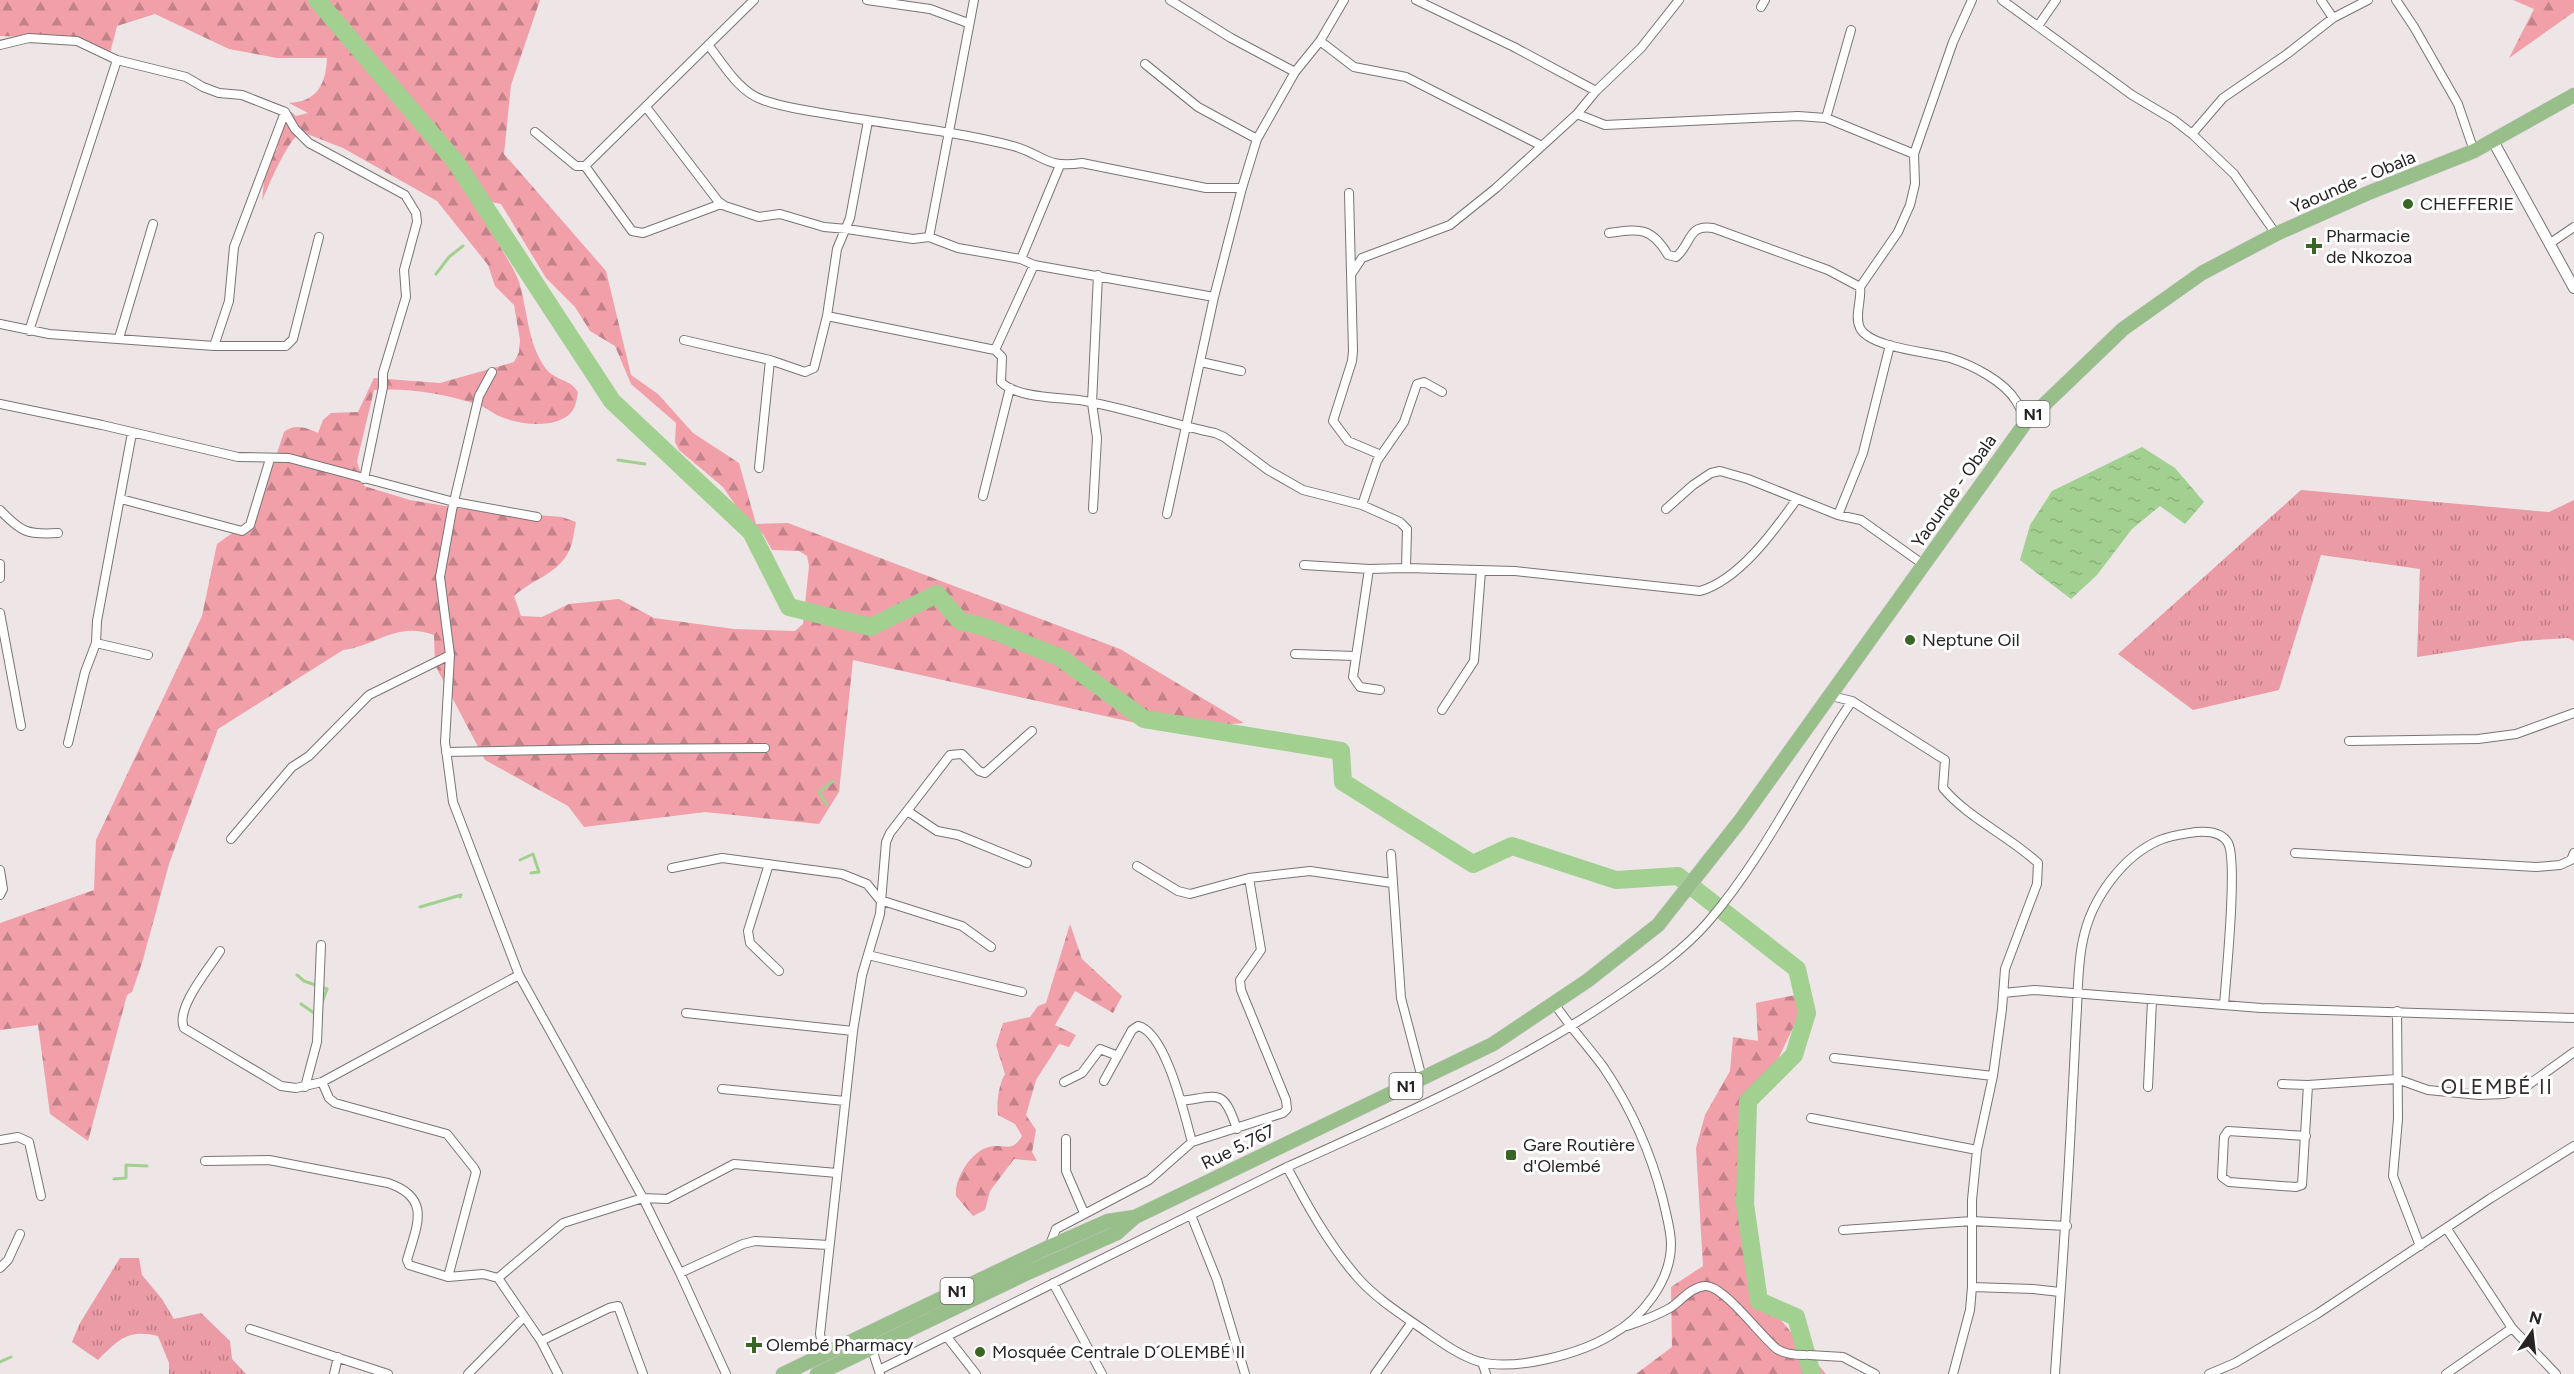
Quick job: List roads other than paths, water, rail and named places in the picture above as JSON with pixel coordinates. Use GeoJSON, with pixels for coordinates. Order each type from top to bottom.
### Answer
{"type":"FeatureCollection","features":[{"type":"Feature","properties":{"kind":"highway","name":"Yaounde - Obala"},"geometry":{"type":"LineString","coordinates":[[1658,925],[1740,821],[2026,422],[2123,329],[2202,273],[2276,234],[2368,193],[2474,151],[2574,95]]}},
{"type":"Feature","properties":{"kind":"highway","name":"Rue 5.767"},"geometry":{"type":"LineString","coordinates":[[817,1374],[1025,1274],[1117,1233],[1135,1217],[1493,1044],[1587,981],[1658,925]]}},
{"type":"Feature","properties":{"kind":"highway","name":"N1"},"geometry":{"type":"LineString","coordinates":[[783,1374],[1049,1247],[1108,1221],[1135,1217]]}},
{"type":"Feature","properties":{"kind":"street"},"geometry":{"type":"LineString","coordinates":[[535,132],[576,166],[585,165],[754,0]]}},
{"type":"Feature","properties":{"kind":"street"},"geometry":{"type":"LineString","coordinates":[[867,0],[930,9],[968,22]]}},
{"type":"Feature","properties":{"kind":"street"},"geometry":{"type":"LineString","coordinates":[[928,237],[974,0]]}},
{"type":"Feature","properties":{"kind":"street"},"geometry":{"type":"LineString","coordinates":[[1170,0],[1231,38],[1296,72]]}},
{"type":"Feature","properties":{"kind":"street"},"geometry":{"type":"LineString","coordinates":[[1167,514],[1214,297],[1257,139],[1296,72],[1320,41],[1344,0]]}},
{"type":"Feature","properties":{"kind":"street"},"geometry":{"type":"LineString","coordinates":[[1416,0],[1514,47],[1596,92]]}},
{"type":"Feature","properties":{"kind":"street"},"geometry":{"type":"LineString","coordinates":[[1352,273],[1362,258],[1450,225],[1496,188],[1577,114],[1641,48],[1679,0]]}},
{"type":"Feature","properties":{"kind":"street"},"geometry":{"type":"LineString","coordinates":[[1972,0],[1953,42],[1914,154],[1915,184],[1910,206],[1898,232],[1860,286],[1858,319],[1860,329],[1866,335],[1890,345],[1951,358],[1972,367],[1999,384],[2016,399],[2026,422]]}},
{"type":"Feature","properties":{"kind":"street"},"geometry":{"type":"LineString","coordinates":[[2002,0],[2132,95],[2174,120],[2192,134],[2234,174],[2276,234]]}},
{"type":"Feature","properties":{"kind":"street"},"geometry":{"type":"LineString","coordinates":[[2038,26],[2056,0]]}},
{"type":"Feature","properties":{"kind":"street"},"geometry":{"type":"LineString","coordinates":[[2321,0],[2333,18]]}},
{"type":"Feature","properties":{"kind":"street"},"geometry":{"type":"LineString","coordinates":[[2192,134],[2223,98],[2287,54],[2333,18],[2368,0]]}},
{"type":"Feature","properties":{"kind":"street"},"geometry":{"type":"LineString","coordinates":[[2396,0],[2458,104],[2474,151]]}},
{"type":"Feature","properties":{"kind":"street"},"geometry":{"type":"LineString","coordinates":[[1826,118],[1851,30]]}},
{"type":"Feature","properties":{"kind":"street"},"geometry":{"type":"LineString","coordinates":[[0,45],[29,38],[77,42],[117,60],[186,77],[219,93],[242,95],[285,112],[295,129],[309,143],[405,195],[416,213],[417,222],[404,270],[406,297],[383,373],[383,387],[364,479]]}},
{"type":"Feature","properties":{"kind":"street"},"geometry":{"type":"LineString","coordinates":[[1320,41],[1354,67],[1406,77],[1426,85],[1542,146]]}},
{"type":"Feature","properties":{"kind":"street"},"geometry":{"type":"LineString","coordinates":[[709,46],[744,90],[764,101],[1015,146],[1046,162],[1060,165],[1082,163],[1206,188],[1242,188]]}},
{"type":"Feature","properties":{"kind":"street"},"geometry":{"type":"LineString","coordinates":[[29,331],[117,60]]}},
{"type":"Feature","properties":{"kind":"street"},"geometry":{"type":"LineString","coordinates":[[1146,64],[1198,107],[1257,139]]}},
{"type":"Feature","properties":{"kind":"street"},"geometry":{"type":"LineString","coordinates":[[645,107],[721,204],[759,217],[780,214],[824,227],[914,239],[928,237],[958,248],[1021,260],[1034,265],[1214,297]]}},
{"type":"Feature","properties":{"kind":"street"},"geometry":{"type":"LineString","coordinates":[[214,346],[229,301],[234,247],[285,112]]}},
{"type":"Feature","properties":{"kind":"street"},"geometry":{"type":"LineString","coordinates":[[1577,114],[1605,125],[1798,116],[1826,118],[1914,154]]}},
{"type":"Feature","properties":{"kind":"street"},"geometry":{"type":"LineString","coordinates":[[684,340],[770,360],[805,372],[814,368],[827,316],[837,249],[847,229],[867,121]]}},
{"type":"Feature","properties":{"kind":"street"},"geometry":{"type":"LineString","coordinates":[[2493,141],[2574,288]]}},
{"type":"Feature","properties":{"kind":"street"},"geometry":{"type":"LineString","coordinates":[[585,165],[632,231],[643,233],[721,204]]}},
{"type":"Feature","properties":{"kind":"street"},"geometry":{"type":"LineString","coordinates":[[1021,260],[1060,165]]}},
{"type":"Feature","properties":{"kind":"street"},"geometry":{"type":"LineString","coordinates":[[1349,194],[1352,361],[1333,421],[1348,441],[1381,455]]}},
{"type":"Feature","properties":{"kind":"street"},"geometry":{"type":"LineString","coordinates":[[119,338],[153,224]]}},
{"type":"Feature","properties":{"kind":"street"},"geometry":{"type":"LineString","coordinates":[[1609,233],[1639,229],[1660,241],[1668,255],[1676,257],[1695,229],[1703,226],[1713,228],[1828,270],[1860,286]]}},
{"type":"Feature","properties":{"kind":"street"},"geometry":{"type":"LineString","coordinates":[[2549,244],[2574,227]]}},
{"type":"Feature","properties":{"kind":"street"},"geometry":{"type":"LineString","coordinates":[[0,324],[29,331],[214,346],[286,346],[291,344],[310,280],[319,237]]}},
{"type":"Feature","properties":{"kind":"street"},"geometry":{"type":"LineString","coordinates":[[992,351],[1034,265]]}},
{"type":"Feature","properties":{"kind":"street"},"geometry":{"type":"LineString","coordinates":[[1093,509],[1096,438],[1092,403],[1098,275]]}},
{"type":"Feature","properties":{"kind":"street"},"geometry":{"type":"LineString","coordinates":[[827,316],[992,351],[1002,357],[1001,381],[1010,388],[1047,398],[1092,403],[1224,437],[1268,470],[1303,490],[1362,505],[1404,525],[1407,529],[1406,568]]}},
{"type":"Feature","properties":{"kind":"street"},"geometry":{"type":"LineString","coordinates":[[1838,515],[1863,453],[1890,345]]}},
{"type":"Feature","properties":{"kind":"street"},"geometry":{"type":"LineString","coordinates":[[759,468],[770,360]]}},
{"type":"Feature","properties":{"kind":"street"},"geometry":{"type":"LineString","coordinates":[[1201,362],[1241,371]]}},
{"type":"Feature","properties":{"kind":"street"},"geometry":{"type":"LineString","coordinates":[[492,372],[479,396],[454,502],[440,577],[450,655],[446,752],[453,802],[519,975],[643,1198],[726,1374]]}},
{"type":"Feature","properties":{"kind":"street"},"geometry":{"type":"LineString","coordinates":[[1362,505],[1375,466],[1404,422],[1417,384],[1424,382],[1442,392]]}},
{"type":"Feature","properties":{"kind":"street"},"geometry":{"type":"LineString","coordinates":[[983,496],[1010,388]]}},
{"type":"Feature","properties":{"kind":"street"},"geometry":{"type":"LineString","coordinates":[[0,405],[238,457],[289,458],[454,502],[537,517]]}},
{"type":"Feature","properties":{"kind":"street"},"geometry":{"type":"LineString","coordinates":[[68,743],[85,672],[96,643],[132,433]]}},
{"type":"Feature","properties":{"kind":"street"},"geometry":{"type":"LineString","coordinates":[[121,500],[242,531],[250,525],[270,459]]}},
{"type":"Feature","properties":{"kind":"street"},"geometry":{"type":"LineString","coordinates":[[1666,509],[1693,485],[1711,473],[1720,471],[1748,479],[1838,515],[1861,520],[1924,565]]}},
{"type":"Feature","properties":{"kind":"street"},"geometry":{"type":"LineString","coordinates":[[1304,565],[1539,573],[1700,591],[1714,585],[1736,570],[1776,529],[1797,500]]}},
{"type":"Feature","properties":{"kind":"street"},"geometry":{"type":"LineString","coordinates":[[0,510],[23,531],[36,535],[58,533]]}},
{"type":"Feature","properties":{"kind":"street"},"geometry":{"type":"LineString","coordinates":[[0,564],[0,578]]}},
{"type":"Feature","properties":{"kind":"street"},"geometry":{"type":"LineString","coordinates":[[1369,569],[1355,656],[1354,681],[1360,687],[1380,690]]}},
{"type":"Feature","properties":{"kind":"street"},"geometry":{"type":"LineString","coordinates":[[1442,710],[1474,661],[1481,571]]}},
{"type":"Feature","properties":{"kind":"street"},"geometry":{"type":"LineString","coordinates":[[0,614],[21,726]]}},
{"type":"Feature","properties":{"kind":"street"},"geometry":{"type":"LineString","coordinates":[[96,643],[148,655]]}},
{"type":"Feature","properties":{"kind":"street"},"geometry":{"type":"LineString","coordinates":[[1295,654],[1355,656]]}},
{"type":"Feature","properties":{"kind":"street"},"geometry":{"type":"LineString","coordinates":[[231,838],[292,766],[309,756],[369,695],[450,655]]}},
{"type":"Feature","properties":{"kind":"street"},"geometry":{"type":"LineString","coordinates":[[1831,696],[1852,701],[1945,760],[1943,788],[1955,803],[2026,852],[2038,863],[2037,884],[2005,969],[1993,1077],[1977,1150],[1972,1221],[1972,1287],[1966,1330],[1953,1374]]}},
{"type":"Feature","properties":{"kind":"street"},"geometry":{"type":"LineString","coordinates":[[865,1334],[880,1372],[1287,1167],[1475,1081],[1570,1026],[1675,954],[1707,923],[1732,893],[1769,840],[1820,749],[1852,701]]}},
{"type":"Feature","properties":{"kind":"street"},"geometry":{"type":"LineString","coordinates":[[2349,741],[2478,740],[2516,734],[2574,713]]}},
{"type":"Feature","properties":{"kind":"street"},"geometry":{"type":"LineString","coordinates":[[824,1353],[820,1334],[853,1031],[862,975],[880,914],[886,842],[890,833],[909,812],[950,755],[962,754],[979,771],[984,772],[1032,731]]}},
{"type":"Feature","properties":{"kind":"street"},"geometry":{"type":"LineString","coordinates":[[446,752],[765,748]]}},
{"type":"Feature","properties":{"kind":"street"},"geometry":{"type":"LineString","coordinates":[[909,812],[937,831],[962,836],[1027,863]]}},
{"type":"Feature","properties":{"kind":"street"},"geometry":{"type":"LineString","coordinates":[[2055,1374],[2067,1226],[2078,994],[2083,939],[2102,894],[2118,872],[2135,855],[2159,840],[2176,834],[2214,833],[2228,842],[2231,853],[2224,1005]]}},
{"type":"Feature","properties":{"kind":"street"},"geometry":{"type":"LineString","coordinates":[[2295,854],[2536,867],[2560,865],[2571,860],[2574,853]]}},
{"type":"Feature","properties":{"kind":"street"},"geometry":{"type":"LineString","coordinates":[[1391,854],[1401,998],[1422,1078]]}},
{"type":"Feature","properties":{"kind":"street"},"geometry":{"type":"LineString","coordinates":[[672,868],[722,858],[849,876],[867,884],[880,900],[963,926],[992,947]]}},
{"type":"Feature","properties":{"kind":"street"},"geometry":{"type":"LineString","coordinates":[[769,864],[748,931],[748,938],[750,943],[779,971]]}},
{"type":"Feature","properties":{"kind":"street"},"geometry":{"type":"LineString","coordinates":[[1137,866],[1178,891],[1190,894],[1249,878],[1310,871],[1392,883]]}},
{"type":"Feature","properties":{"kind":"street"},"geometry":{"type":"LineString","coordinates":[[0,870],[3,889],[0,895]]}},
{"type":"Feature","properties":{"kind":"street"},"geometry":{"type":"LineString","coordinates":[[1049,1247],[1056,1229],[1149,1180],[1192,1142],[1283,1113],[1288,1105],[1241,990],[1240,980],[1261,950],[1249,878]]}},
{"type":"Feature","properties":{"kind":"street"},"geometry":{"type":"LineString","coordinates":[[305,1087],[317,1042],[321,945]]}},
{"type":"Feature","properties":{"kind":"street"},"geometry":{"type":"LineString","coordinates":[[220,951],[183,1008],[182,1025],[289,1089],[322,1082],[519,975]]}},
{"type":"Feature","properties":{"kind":"street"},"geometry":{"type":"LineString","coordinates":[[868,955],[1022,992]]}},
{"type":"Feature","properties":{"kind":"street"},"geometry":{"type":"LineString","coordinates":[[2003,993],[2035,990],[2224,1005],[2574,1018]]}},
{"type":"Feature","properties":{"kind":"street"},"geometry":{"type":"LineString","coordinates":[[2148,1087],[2152,1000]]}},
{"type":"Feature","properties":{"kind":"street"},"geometry":{"type":"LineString","coordinates":[[1554,1003],[1603,1067],[1641,1132],[1657,1177],[1668,1219],[1671,1244],[1660,1283],[1648,1302],[1627,1326]]}},
{"type":"Feature","properties":{"kind":"street"},"geometry":{"type":"LineString","coordinates":[[2397,1011],[2398,1119],[2393,1176],[2420,1246]]}},
{"type":"Feature","properties":{"kind":"street"},"geometry":{"type":"LineString","coordinates":[[686,1013],[853,1031]]}},
{"type":"Feature","properties":{"kind":"street"},"geometry":{"type":"LineString","coordinates":[[1104,1081],[1134,1027],[1146,1029],[1169,1065],[1192,1142]]}},
{"type":"Feature","properties":{"kind":"street"},"geometry":{"type":"LineString","coordinates":[[1064,1082],[1082,1073],[1101,1049],[1118,1056]]}},
{"type":"Feature","properties":{"kind":"street"},"geometry":{"type":"LineString","coordinates":[[2282,1084],[2308,1085],[2397,1079],[2428,1090],[2479,1095],[2504,1094],[2524,1088],[2574,1052]]}},
{"type":"Feature","properties":{"kind":"street"},"geometry":{"type":"LineString","coordinates":[[1834,1058],[1993,1077]]}},
{"type":"Feature","properties":{"kind":"street"},"geometry":{"type":"LineString","coordinates":[[322,1082],[329,1098],[335,1103],[447,1134],[474,1168],[476,1172],[448,1277]]}},
{"type":"Feature","properties":{"kind":"street"},"geometry":{"type":"LineString","coordinates":[[2306,1136],[2228,1131],[2224,1137],[2222,1177],[2229,1182],[2296,1187],[2302,1185],[2306,1136],[2308,1085]]}},
{"type":"Feature","properties":{"kind":"street"},"geometry":{"type":"LineString","coordinates":[[722,1089],[845,1101]]}},
{"type":"Feature","properties":{"kind":"street"},"geometry":{"type":"LineString","coordinates":[[1181,1101],[1217,1096],[1223,1098],[1229,1105],[1237,1129]]}},
{"type":"Feature","properties":{"kind":"street"},"geometry":{"type":"LineString","coordinates":[[1811,1118],[1977,1150]]}},
{"type":"Feature","properties":{"kind":"street"},"geometry":{"type":"LineString","coordinates":[[0,1140],[18,1137],[29,1142],[41,1196]]}},
{"type":"Feature","properties":{"kind":"street"},"geometry":{"type":"LineString","coordinates":[[1066,1138],[1066,1171],[1084,1213]]}},
{"type":"Feature","properties":{"kind":"street"},"geometry":{"type":"LineString","coordinates":[[2210,1374],[2235,1363],[2317,1314],[2491,1198],[2574,1146]]}},
{"type":"Feature","properties":{"kind":"street"},"geometry":{"type":"LineString","coordinates":[[205,1161],[268,1160],[387,1183],[406,1190],[413,1197],[418,1211],[407,1263],[448,1277],[483,1274],[498,1278],[541,1341],[558,1374]]}},
{"type":"Feature","properties":{"kind":"street"},"geometry":{"type":"LineString","coordinates":[[498,1278],[563,1223],[643,1198],[667,1199],[739,1162],[837,1173]]}},
{"type":"Feature","properties":{"kind":"street"},"geometry":{"type":"LineString","coordinates":[[1287,1167],[1327,1236],[1356,1275],[1384,1303],[1460,1354],[1482,1362],[1521,1362],[1562,1356],[1606,1339],[1627,1326],[1671,1307],[1690,1292],[1705,1286],[1714,1288],[1756,1325],[1777,1349],[1796,1355],[1843,1357],[1875,1374]]}},
{"type":"Feature","properties":{"kind":"street"},"geometry":{"type":"LineString","coordinates":[[1191,1215],[1231,1321],[1245,1374]]}},
{"type":"Feature","properties":{"kind":"street"},"geometry":{"type":"LineString","coordinates":[[1843,1230],[1972,1221],[2067,1226]]}},
{"type":"Feature","properties":{"kind":"street"},"geometry":{"type":"LineString","coordinates":[[2447,1229],[2512,1328],[2556,1374]]}},
{"type":"Feature","properties":{"kind":"street"},"geometry":{"type":"LineString","coordinates":[[0,1268],[8,1260],[20,1234]]}},
{"type":"Feature","properties":{"kind":"street"},"geometry":{"type":"LineString","coordinates":[[680,1273],[743,1244],[755,1241],[830,1245]]}},
{"type":"Feature","properties":{"kind":"street"},"geometry":{"type":"LineString","coordinates":[[1053,1283],[1102,1374]]}},
{"type":"Feature","properties":{"kind":"street"},"geometry":{"type":"LineString","coordinates":[[1972,1287],[2060,1292]]}},
{"type":"Feature","properties":{"kind":"street"},"geometry":{"type":"LineString","coordinates":[[541,1341],[609,1308],[618,1306],[643,1374]]}},
{"type":"Feature","properties":{"kind":"street"},"geometry":{"type":"LineString","coordinates":[[468,1374],[524,1317]]}},
{"type":"Feature","properties":{"kind":"street"},"geometry":{"type":"LineString","coordinates":[[1375,1374],[1412,1322]]}},
{"type":"Feature","properties":{"kind":"street"},"geometry":{"type":"LineString","coordinates":[[2446,1374],[2512,1328]]}},
{"type":"Feature","properties":{"kind":"street"},"geometry":{"type":"LineString","coordinates":[[250,1329],[388,1374]]}},
{"type":"Feature","properties":{"kind":"street"},"geometry":{"type":"LineString","coordinates":[[947,1337],[976,1374]]}},
{"type":"Feature","properties":{"kind":"street"},"geometry":{"type":"LineString","coordinates":[[333,1374],[338,1357]]}},
{"type":"Feature","properties":{"kind":"street"},"geometry":{"type":"LineString","coordinates":[[1482,1362],[1486,1374]]}},
{"type":"Feature","properties":{"kind":"water"},"geometry":{"type":"Polygon","coordinates":[[[2142,447],[2175,468],[2204,502],[2185,524],[2160,506],[2132,529],[2097,575],[2071,599],[2020,560],[2030,525],[2052,491],[2142,447]]]}},
{"type":"Feature","properties":{"kind":"waterway"},"geometry":{"type":"LineString","coordinates":[[317,0],[455,161],[612,401],[751,532],[789,607],[871,627],[937,594],[960,621],[985,627],[1061,658],[1144,719],[1341,751],[1343,782],[1473,864],[1512,846],[1616,880],[1678,876],[1797,969],[1807,1013],[1794,1055],[1748,1101],[1745,1204],[1759,1301],[1796,1317],[1812,1374]]}},
{"type":"Feature","properties":{"kind":"waterway"},"geometry":{"type":"LineString","coordinates":[[436,274],[449,257],[463,246]]}},
{"type":"Feature","properties":{"kind":"waterway"},"geometry":{"type":"LineString","coordinates":[[618,460],[645,464]]}},
{"type":"Feature","properties":{"kind":"waterway"},"geometry":{"type":"LineString","coordinates":[[827,805],[819,792],[833,781]]}},
{"type":"Feature","properties":{"kind":"waterway"},"geometry":{"type":"LineString","coordinates":[[520,860],[533,854],[539,872],[531,873]]}},
{"type":"Feature","properties":{"kind":"waterway"},"geometry":{"type":"LineString","coordinates":[[420,907],[461,895],[460,897]]}},
{"type":"Feature","properties":{"kind":"waterway"},"geometry":{"type":"LineString","coordinates":[[297,975],[304,981],[327,989],[320,1008]]}},
{"type":"Feature","properties":{"kind":"waterway"},"geometry":{"type":"LineString","coordinates":[[301,1004],[317,1015]]}},
{"type":"Feature","properties":{"kind":"waterway"},"geometry":{"type":"LineString","coordinates":[[114,1179],[126,1178],[126,1165],[147,1166]]}},
{"type":"Feature","properties":{"kind":"waterway"},"geometry":{"type":"LineString","coordinates":[[0,1362],[11,1357]]}},
{"type":"Feature","properties":{"kind":"place","name":"CHEFFERIE"},"geometry":{"type":"Point","coordinates":[2408,204]}},
{"type":"Feature","properties":{"kind":"place","name":"Pharmacie de Nkozoa"},"geometry":{"type":"Point","coordinates":[2314,246]}},
{"type":"Feature","properties":{"kind":"place","name":"Neptune Oil"},"geometry":{"type":"Point","coordinates":[1910,640]}},
{"type":"Feature","properties":{"kind":"place","name":"Gare Routière d'Olembé"},"geometry":{"type":"Point","coordinates":[1511,1155]}},
{"type":"Feature","properties":{"kind":"place","name":"Olembé Pharmacy"},"geometry":{"type":"Point","coordinates":[754,1345]}},
{"type":"Feature","properties":{"kind":"place","name":"Mosquée Centrale D´OLEMBÉ II"},"geometry":{"type":"Point","coordinates":[980,1352]}},
{"type":"Feature","properties":{"kind":"district","name":"OLEMBÉ II"},"geometry":{"type":"Point","coordinates":[2497,1087]}}]}
